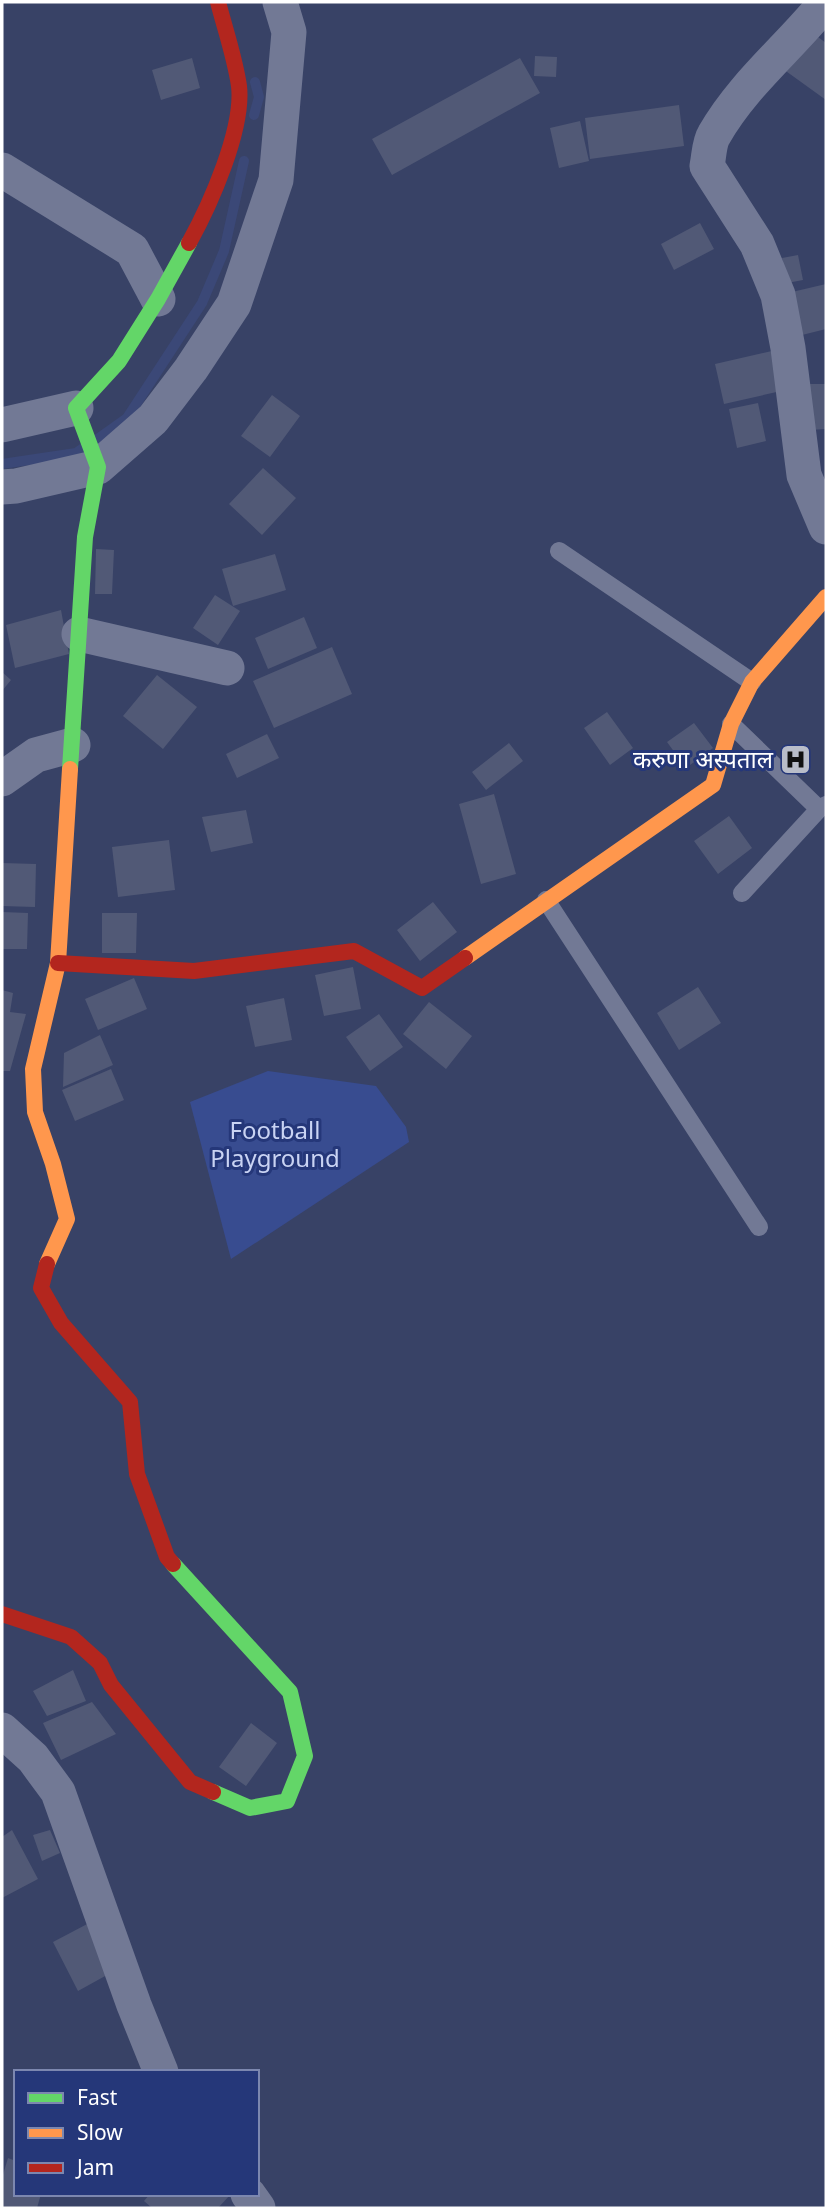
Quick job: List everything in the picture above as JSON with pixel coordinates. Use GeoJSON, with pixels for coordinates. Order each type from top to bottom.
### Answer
{"type":"FeatureCollection","features":[{"type":"Feature","properties":{"kind":"street"},"geometry":{"type":"LineString","coordinates":[[80,418],[158,299],[206,213],[236,127],[239,88],[218,2]]}},
{"type":"Feature","properties":{"kind":"street"},"geometry":{"type":"LineString","coordinates":[[2,487],[16,486],[95,460],[153,419],[191,369],[234,304],[276,180],[289,32],[280,2]]}},
{"type":"Feature","properties":{"kind":"street"},"geometry":{"type":"LineString","coordinates":[[826,2],[802,33],[756,77],[741,97],[713,137],[707,166],[757,244],[778,295],[788,348],[804,475],[826,527]]}},
{"type":"Feature","properties":{"kind":"street"},"geometry":{"type":"LineString","coordinates":[[2,170],[132,250],[158,299]]}},
{"type":"Feature","properties":{"kind":"street"},"geometry":{"type":"LineString","coordinates":[[2,1614],[71,1637],[100,1663],[111,1685],[190,1782],[250,1808],[287,1801],[305,1756],[290,1692],[167,1557],[137,1474],[130,1402],[61,1323],[41,1288],[48,1255],[68,1219],[35,1112],[33,1069],[58,963],[85,537],[95,460],[80,418]]}},
{"type":"Feature","properties":{"kind":"street"},"geometry":{"type":"LineString","coordinates":[[2,425],[80,418]]}},
{"type":"Feature","properties":{"kind":"street"},"geometry":{"type":"LineString","coordinates":[[58,963],[194,971],[354,951],[422,988],[713,785],[731,724],[752,681],[826,597]]}},
{"type":"Feature","properties":{"kind":"street"},"geometry":{"type":"LineString","coordinates":[[79,634],[227,668]]}},
{"type":"Feature","properties":{"kind":"street"},"geometry":{"type":"LineString","coordinates":[[2,779],[36,755],[73,745]]}},
{"type":"Feature","properties":{"kind":"street"},"geometry":{"type":"LineString","coordinates":[[2,1730],[33,1758],[58,1791],[134,2005],[160,2070]]}},
{"type":"Feature","properties":{"kind":"lane"},"geometry":{"type":"LineString","coordinates":[[559,551],[752,681]]}},
{"type":"Feature","properties":{"kind":"lane"},"geometry":{"type":"LineString","coordinates":[[731,724],[823,807],[742,893]]}},
{"type":"Feature","properties":{"kind":"lane"},"geometry":{"type":"LineString","coordinates":[[546,900],[759,1227]]}},
{"type":"Feature","properties":{"kind":"green space","name":"Football Playground"},"geometry":{"type":"Polygon","coordinates":[[[268,1071],[376,1086],[406,1127],[409,1142],[231,1259],[190,1102],[268,1071]]]}},
{"type":"Feature","properties":{"kind":"building"},"geometry":{"type":"Polygon","coordinates":[[[810,31],[826,43],[826,100],[783,69],[810,31]]]}},
{"type":"Feature","properties":{"kind":"building"},"geometry":{"type":"Polygon","coordinates":[[[535,56],[557,57],[556,77],[534,76],[535,56]]]}},
{"type":"Feature","properties":{"kind":"building"},"geometry":{"type":"Polygon","coordinates":[[[192,58],[200,88],[161,100],[152,70],[192,58]]]}},
{"type":"Feature","properties":{"kind":"building"},"geometry":{"type":"Polygon","coordinates":[[[520,58],[540,93],[392,175],[372,139],[520,58]]]}},
{"type":"Feature","properties":{"kind":"building"},"geometry":{"type":"Polygon","coordinates":[[[679,105],[684,146],[590,159],[585,118],[679,105]]]}},
{"type":"Feature","properties":{"kind":"building"},"geometry":{"type":"Polygon","coordinates":[[[580,121],[589,161],[559,168],[550,128],[580,121]]]}},
{"type":"Feature","properties":{"kind":"building"},"geometry":{"type":"Polygon","coordinates":[[[700,223],[714,249],[674,270],[661,244],[700,223]]]}},
{"type":"Feature","properties":{"kind":"building"},"geometry":{"type":"Polygon","coordinates":[[[798,255],[803,280],[787,283],[782,258],[798,255]]]}},
{"type":"Feature","properties":{"kind":"building"},"geometry":{"type":"Polygon","coordinates":[[[826,284],[826,329],[802,335],[792,292],[826,284]]]}},
{"type":"Feature","properties":{"kind":"building"},"geometry":{"type":"Polygon","coordinates":[[[772,351],[781,391],[724,404],[715,364],[772,351]]]}},
{"type":"Feature","properties":{"kind":"building"},"geometry":{"type":"Polygon","coordinates":[[[807,384],[826,384],[826,429],[809,430],[807,384]]]}},
{"type":"Feature","properties":{"kind":"building"},"geometry":{"type":"Polygon","coordinates":[[[272,395],[300,416],[270,457],[241,436],[272,395]]]}},
{"type":"Feature","properties":{"kind":"building"},"geometry":{"type":"Polygon","coordinates":[[[758,403],[766,441],[737,448],[729,409],[758,403]]]}},
{"type":"Feature","properties":{"kind":"building"},"geometry":{"type":"Polygon","coordinates":[[[263,468],[296,498],[262,535],[229,504],[263,468]]]}},
{"type":"Feature","properties":{"kind":"building"},"geometry":{"type":"Polygon","coordinates":[[[96,549],[114,550],[112,594],[95,594],[96,549]]]}},
{"type":"Feature","properties":{"kind":"building"},"geometry":{"type":"Polygon","coordinates":[[[275,554],[286,590],[233,606],[222,569],[275,554]]]}},
{"type":"Feature","properties":{"kind":"building"},"geometry":{"type":"Polygon","coordinates":[[[215,595],[240,611],[218,645],[193,628],[215,595]]]}},
{"type":"Feature","properties":{"kind":"building"},"geometry":{"type":"Polygon","coordinates":[[[61,610],[69,654],[15,668],[6,625],[61,610]]]}},
{"type":"Feature","properties":{"kind":"building"},"geometry":{"type":"Polygon","coordinates":[[[304,617],[317,648],[268,669],[255,638],[304,617]]]}},
{"type":"Feature","properties":{"kind":"building"},"geometry":{"type":"Polygon","coordinates":[[[332,647],[352,694],[274,728],[253,681],[332,647]]]}},
{"type":"Feature","properties":{"kind":"building"},"geometry":{"type":"Polygon","coordinates":[[[2,672],[11,680],[2,691],[2,672]]]}},
{"type":"Feature","properties":{"kind":"building"},"geometry":{"type":"Polygon","coordinates":[[[157,675],[197,707],[163,749],[123,716],[157,675]]]}},
{"type":"Feature","properties":{"kind":"building"},"geometry":{"type":"Polygon","coordinates":[[[607,712],[633,748],[610,765],[584,728],[607,712]]]}},
{"type":"Feature","properties":{"kind":"building"},"geometry":{"type":"Polygon","coordinates":[[[694,723],[713,748],[686,768],[667,742],[694,723]]]}},
{"type":"Feature","properties":{"kind":"building"},"geometry":{"type":"Polygon","coordinates":[[[267,734],[279,758],[237,778],[226,754],[267,734]]]}},
{"type":"Feature","properties":{"kind":"building"},"geometry":{"type":"Polygon","coordinates":[[[509,743],[523,761],[486,790],[472,772],[509,743]]]}},
{"type":"Feature","properties":{"kind":"building"},"geometry":{"type":"Polygon","coordinates":[[[494,794],[516,874],[481,884],[459,804],[494,794]]]}},
{"type":"Feature","properties":{"kind":"building"},"geometry":{"type":"Polygon","coordinates":[[[246,810],[253,843],[211,852],[202,817],[246,810]]]}},
{"type":"Feature","properties":{"kind":"building"},"geometry":{"type":"Polygon","coordinates":[[[729,816],[752,848],[718,874],[694,841],[729,816]]]}},
{"type":"Feature","properties":{"kind":"building"},"geometry":{"type":"Polygon","coordinates":[[[169,840],[175,890],[118,897],[112,847],[169,840]]]}},
{"type":"Feature","properties":{"kind":"building"},"geometry":{"type":"Polygon","coordinates":[[[2,863],[36,864],[35,907],[2,906],[2,863]]]}},
{"type":"Feature","properties":{"kind":"building"},"geometry":{"type":"Polygon","coordinates":[[[433,902],[457,932],[420,961],[397,930],[433,902]]]}},
{"type":"Feature","properties":{"kind":"building"},"geometry":{"type":"Polygon","coordinates":[[[2,912],[28,913],[27,949],[2,949],[2,912]]]}},
{"type":"Feature","properties":{"kind":"building"},"geometry":{"type":"Polygon","coordinates":[[[102,913],[137,913],[136,953],[102,953],[102,913]]]}},
{"type":"Feature","properties":{"kind":"building"},"geometry":{"type":"Polygon","coordinates":[[[353,967],[361,1009],[324,1016],[315,975],[353,967]]]}},
{"type":"Feature","properties":{"kind":"building"},"geometry":{"type":"Polygon","coordinates":[[[134,978],[147,1009],[98,1030],[85,999],[134,978]]]}},
{"type":"Feature","properties":{"kind":"building"},"geometry":{"type":"Polygon","coordinates":[[[698,987],[721,1023],[679,1050],[657,1013],[698,987]]]}},
{"type":"Feature","properties":{"kind":"building"},"geometry":{"type":"Polygon","coordinates":[[[2,990],[13,993],[10,1012],[26,1014],[10,1071],[2,1071],[2,990]]]}},
{"type":"Feature","properties":{"kind":"building"},"geometry":{"type":"Polygon","coordinates":[[[284,998],[292,1040],[255,1047],[246,1006],[284,998]]]}},
{"type":"Feature","properties":{"kind":"building"},"geometry":{"type":"Polygon","coordinates":[[[429,1002],[472,1036],[446,1069],[403,1034],[429,1002]]]}},
{"type":"Feature","properties":{"kind":"building"},"geometry":{"type":"Polygon","coordinates":[[[379,1014],[403,1047],[370,1071],[346,1037],[379,1014]]]}},
{"type":"Feature","properties":{"kind":"building"},"geometry":{"type":"Polygon","coordinates":[[[100,1035],[113,1065],[63,1087],[64,1053],[100,1035]]]}},
{"type":"Feature","properties":{"kind":"building"},"geometry":{"type":"Polygon","coordinates":[[[111,1069],[124,1100],[75,1121],[62,1090],[111,1069]]]}},
{"type":"Feature","properties":{"kind":"building"},"geometry":{"type":"Polygon","coordinates":[[[73,1670],[86,1701],[47,1716],[33,1691],[73,1670]]]}},
{"type":"Feature","properties":{"kind":"building"},"geometry":{"type":"Polygon","coordinates":[[[92,1702],[116,1734],[61,1760],[43,1723],[92,1702]]]}},
{"type":"Feature","properties":{"kind":"building"},"geometry":{"type":"Polygon","coordinates":[[[251,1723],[277,1743],[246,1786],[219,1767],[251,1723]]]}},
{"type":"Feature","properties":{"kind":"building"},"geometry":{"type":"Polygon","coordinates":[[[12,1830],[38,1879],[2,1898],[2,1837],[12,1830]]]}},
{"type":"Feature","properties":{"kind":"building"},"geometry":{"type":"Polygon","coordinates":[[[50,1830],[60,1853],[42,1861],[33,1835],[50,1830]]]}},
{"type":"Feature","properties":{"kind":"building"},"geometry":{"type":"Polygon","coordinates":[[[91,1922],[116,1970],[78,1991],[53,1942],[91,1922]]]}},
{"type":"Feature","properties":{"kind":"building"},"geometry":{"type":"Polygon","coordinates":[[[8,2158],[14,2160],[14,2196],[40,2196],[37,2208],[2,2208],[2,2178],[8,2158]]]}},
{"type":"Feature","properties":{"kind":"building"},"geometry":{"type":"Polygon","coordinates":[[[148,2196],[229,2196],[218,2208],[152,2208],[144,2201],[148,2196]]]}},
{"type":"Feature","properties":{"kind":"waterway"},"geometry":{"type":"LineString","coordinates":[[254,115],[259,97],[255,82]]}},
{"type":"Feature","properties":{"kind":"waterway"},"geometry":{"type":"LineString","coordinates":[[96,440],[127,418],[202,303],[224,251],[244,161]]}},
{"type":"Feature","properties":{"kind":"waterway"},"geometry":{"type":"LineString","coordinates":[[2,464],[76,453],[83,448]]}},
{"type":"Feature","properties":{"kind":"traffic: fast"},"geometry":{"type":"LineString","coordinates":[[70,769],[85,537],[98,467],[76,408],[119,361],[189,243]]}},
{"type":"Feature","properties":{"kind":"traffic: fast"},"geometry":{"type":"LineString","coordinates":[[173,1564],[290,1692],[305,1756],[287,1801],[250,1808],[213,1792]]}},
{"type":"Feature","properties":{"kind":"traffic: slow"},"geometry":{"type":"LineString","coordinates":[[465,958],[713,785],[731,724],[752,682],[826,597]]}},
{"type":"Feature","properties":{"kind":"traffic: slow"},"geometry":{"type":"LineString","coordinates":[[47,1264],[67,1219],[53,1164],[35,1112],[33,1069],[58,963],[70,769]]}},
{"type":"Feature","properties":{"kind":"traffic: jam"},"geometry":{"type":"LineString","coordinates":[[189,243],[224,166],[239,104],[237,75],[218,2]]}},
{"type":"Feature","properties":{"kind":"traffic: jam"},"geometry":{"type":"LineString","coordinates":[[58,963],[194,971],[354,951],[422,988],[465,958]]}},
{"type":"Feature","properties":{"kind":"traffic: jam"},"geometry":{"type":"LineString","coordinates":[[47,1264],[41,1288],[61,1323],[130,1402],[137,1474],[167,1557],[173,1564]]}},
{"type":"Feature","properties":{"kind":"traffic: jam"},"geometry":{"type":"LineString","coordinates":[[2,1614],[71,1637],[100,1663],[111,1685],[190,1782],[213,1792]]}},
{"type":"Feature","properties":{"kind":"place","name":"करुणा अस्पताल"},"geometry":{"type":"Point","coordinates":[796,760]}}]}
